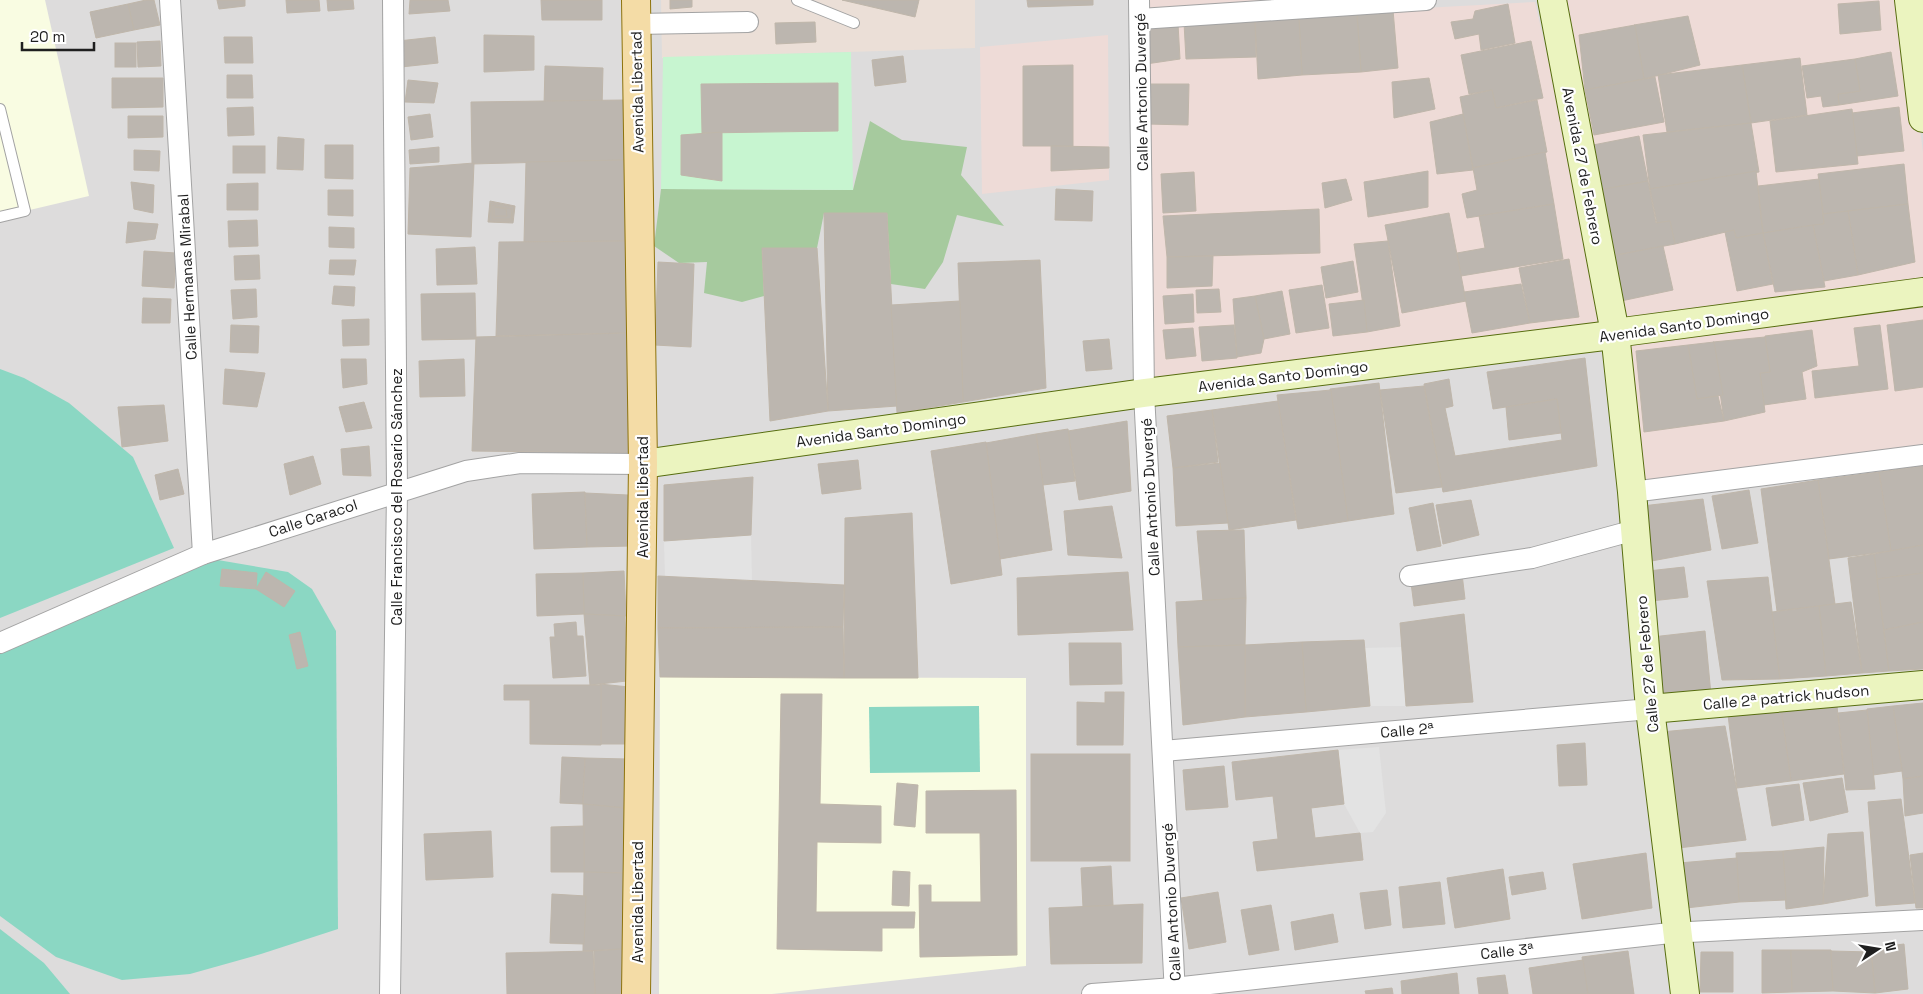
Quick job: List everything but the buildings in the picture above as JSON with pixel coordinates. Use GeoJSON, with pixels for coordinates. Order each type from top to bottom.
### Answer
{"type":"FeatureCollection","features":[{"type":"Feature","properties":{"kind":"main road","name":"Avenida 27 de Febrero"},"geometry":{"type":"LineString","coordinates":[[1552,0],[1615,333]]}},
{"type":"Feature","properties":{"kind":"main road"},"geometry":{"type":"LineString","coordinates":[[1909,0],[1920,69],[1923,118]]}},
{"type":"Feature","properties":{"kind":"main road","name":"Avenida Libertad"},"geometry":{"type":"LineString","coordinates":[[636,12],[643,464],[636,994]]}},
{"type":"Feature","properties":{"kind":"main road","name":"Avenida Santo Domingo"},"geometry":{"type":"LineString","coordinates":[[643,464],[1144,393],[1604,336],[1923,292]]}},
{"type":"Feature","properties":{"kind":"main road","name":"Calle 27 de Febrero"},"geometry":{"type":"LineString","coordinates":[[1615,333],[1632,492],[1650,709],[1685,994]]}},
{"type":"Feature","properties":{"kind":"main road","name":"Calle 2ª patrick hudson"},"geometry":{"type":"LineString","coordinates":[[1650,709],[1923,685]]}},
{"type":"Feature","properties":{"kind":"street","name":"Calle Hermanas Mirabal"},"geometry":{"type":"LineString","coordinates":[[170,0],[203,554]]}},
{"type":"Feature","properties":{"kind":"street","name":"Calle Francisco del Rosario Sánchez"},"geometry":{"type":"LineString","coordinates":[[390,994],[397,491],[392,0]]}},
{"type":"Feature","properties":{"kind":"street"},"geometry":{"type":"LineString","coordinates":[[1140,9],[1426,0]]}},
{"type":"Feature","properties":{"kind":"street","name":"Calle Antonio Duvergé"},"geometry":{"type":"LineString","coordinates":[[1140,9],[1144,393],[1175,991]]}},
{"type":"Feature","properties":{"kind":"street"},"geometry":{"type":"LineString","coordinates":[[636,12],[748,22]]}},
{"type":"Feature","properties":{"kind":"street"},"geometry":{"type":"LineString","coordinates":[[1632,492],[1923,455]]}},
{"type":"Feature","properties":{"kind":"street","name":"Calle Caracol"},"geometry":{"type":"LineString","coordinates":[[0,643],[203,554],[397,491],[466,471],[520,463],[643,464]]}},
{"type":"Feature","properties":{"kind":"street"},"geometry":{"type":"LineString","coordinates":[[1410,576],[1532,558],[1635,530]]}},
{"type":"Feature","properties":{"kind":"street","name":"Calle 2ª"},"geometry":{"type":"LineString","coordinates":[[1164,751],[1650,709]]}},
{"type":"Feature","properties":{"kind":"street","name":"Calle 3ª"},"geometry":{"type":"LineString","coordinates":[[1092,994],[1175,991],[1677,932],[1923,920]]}},
{"type":"Feature","properties":{"kind":"lane"},"geometry":{"type":"LineString","coordinates":[[797,0],[854,23]]}},
{"type":"Feature","properties":{"kind":"lane"},"geometry":{"type":"LineString","coordinates":[[0,109],[25,211],[0,217]]}},
{"type":"Feature","properties":{"kind":"shaded area"},"geometry":{"type":"Polygon","coordinates":[[[0,0],[1923,0],[1923,994],[0,994],[0,0]]]}},
{"type":"Feature","properties":{"kind":"shaded area"},"geometry":{"type":"Polygon","coordinates":[[[0,0],[45,0],[89,196],[0,217],[0,0]]]}},
{"type":"Feature","properties":{"kind":"shaded area"},"geometry":{"type":"Polygon","coordinates":[[[661,0],[975,0],[975,48],[662,58],[661,0]]]}},
{"type":"Feature","properties":{"kind":"shaded area"},"geometry":{"type":"Polygon","coordinates":[[[1144,0],[1318,0],[1145,12],[1144,0]]]}},
{"type":"Feature","properties":{"kind":"shaded area"},"geometry":{"type":"Polygon","coordinates":[[[1561,0],[1905,0],[1923,153],[1923,283],[1623,327],[1561,0]]]}},
{"type":"Feature","properties":{"kind":"shaded area"},"geometry":{"type":"Polygon","coordinates":[[[1535,2],[1609,328],[1150,385],[1146,23],[1535,2]]]}},
{"type":"Feature","properties":{"kind":"shaded area"},"geometry":{"type":"Polygon","coordinates":[[[1108,35],[1109,180],[982,194],[980,47],[1108,35]]]}},
{"type":"Feature","properties":{"kind":"shaded area"},"geometry":{"type":"Polygon","coordinates":[[[1923,299],[1923,445],[1639,484],[1624,341],[1923,299]]]}},
{"type":"Feature","properties":{"kind":"shaded area"},"geometry":{"type":"Polygon","coordinates":[[[751,535],[752,581],[665,577],[664,541],[751,535]]]}},
{"type":"Feature","properties":{"kind":"shaded area"},"geometry":{"type":"Polygon","coordinates":[[[1402,647],[1406,706],[1370,706],[1365,648],[1402,647]]]}},
{"type":"Feature","properties":{"kind":"shaded area"},"geometry":{"type":"Polygon","coordinates":[[[660,677],[1026,678],[1026,966],[772,994],[659,994],[660,677]]]}},
{"type":"Feature","properties":{"kind":"shaded area"},"geometry":{"type":"Polygon","coordinates":[[[1379,747],[1386,813],[1373,832],[1360,833],[1344,804],[1338,750],[1379,747]]]}},
{"type":"Feature","properties":{"kind":"green space"},"geometry":{"type":"Polygon","coordinates":[[[851,52],[853,190],[661,189],[663,57],[851,52]]]}},
{"type":"Feature","properties":{"kind":"green space"},"geometry":{"type":"Polygon","coordinates":[[[870,121],[902,140],[967,147],[961,175],[1004,226],[957,215],[943,262],[925,289],[891,284],[887,213],[824,213],[817,248],[762,248],[764,296],[742,302],[704,293],[707,262],[679,263],[654,246],[661,189],[853,190],[870,121]]]}},
{"type":"Feature","properties":{"kind":"green space"},"geometry":{"type":"Polygon","coordinates":[[[0,369],[24,378],[69,403],[133,457],[174,548],[0,618],[0,369]]]}},
{"type":"Feature","properties":{"kind":"green space"},"geometry":{"type":"Polygon","coordinates":[[[212,559],[288,572],[312,589],[336,631],[338,929],[261,954],[190,974],[122,980],[56,957],[0,916],[0,649],[212,559]]]}},
{"type":"Feature","properties":{"kind":"green space"},"geometry":{"type":"Polygon","coordinates":[[[979,706],[980,772],[870,773],[869,707],[979,706]]]}},
{"type":"Feature","properties":{"kind":"green space"},"geometry":{"type":"Polygon","coordinates":[[[0,929],[44,963],[70,994],[0,994],[0,929]]]}}]}
